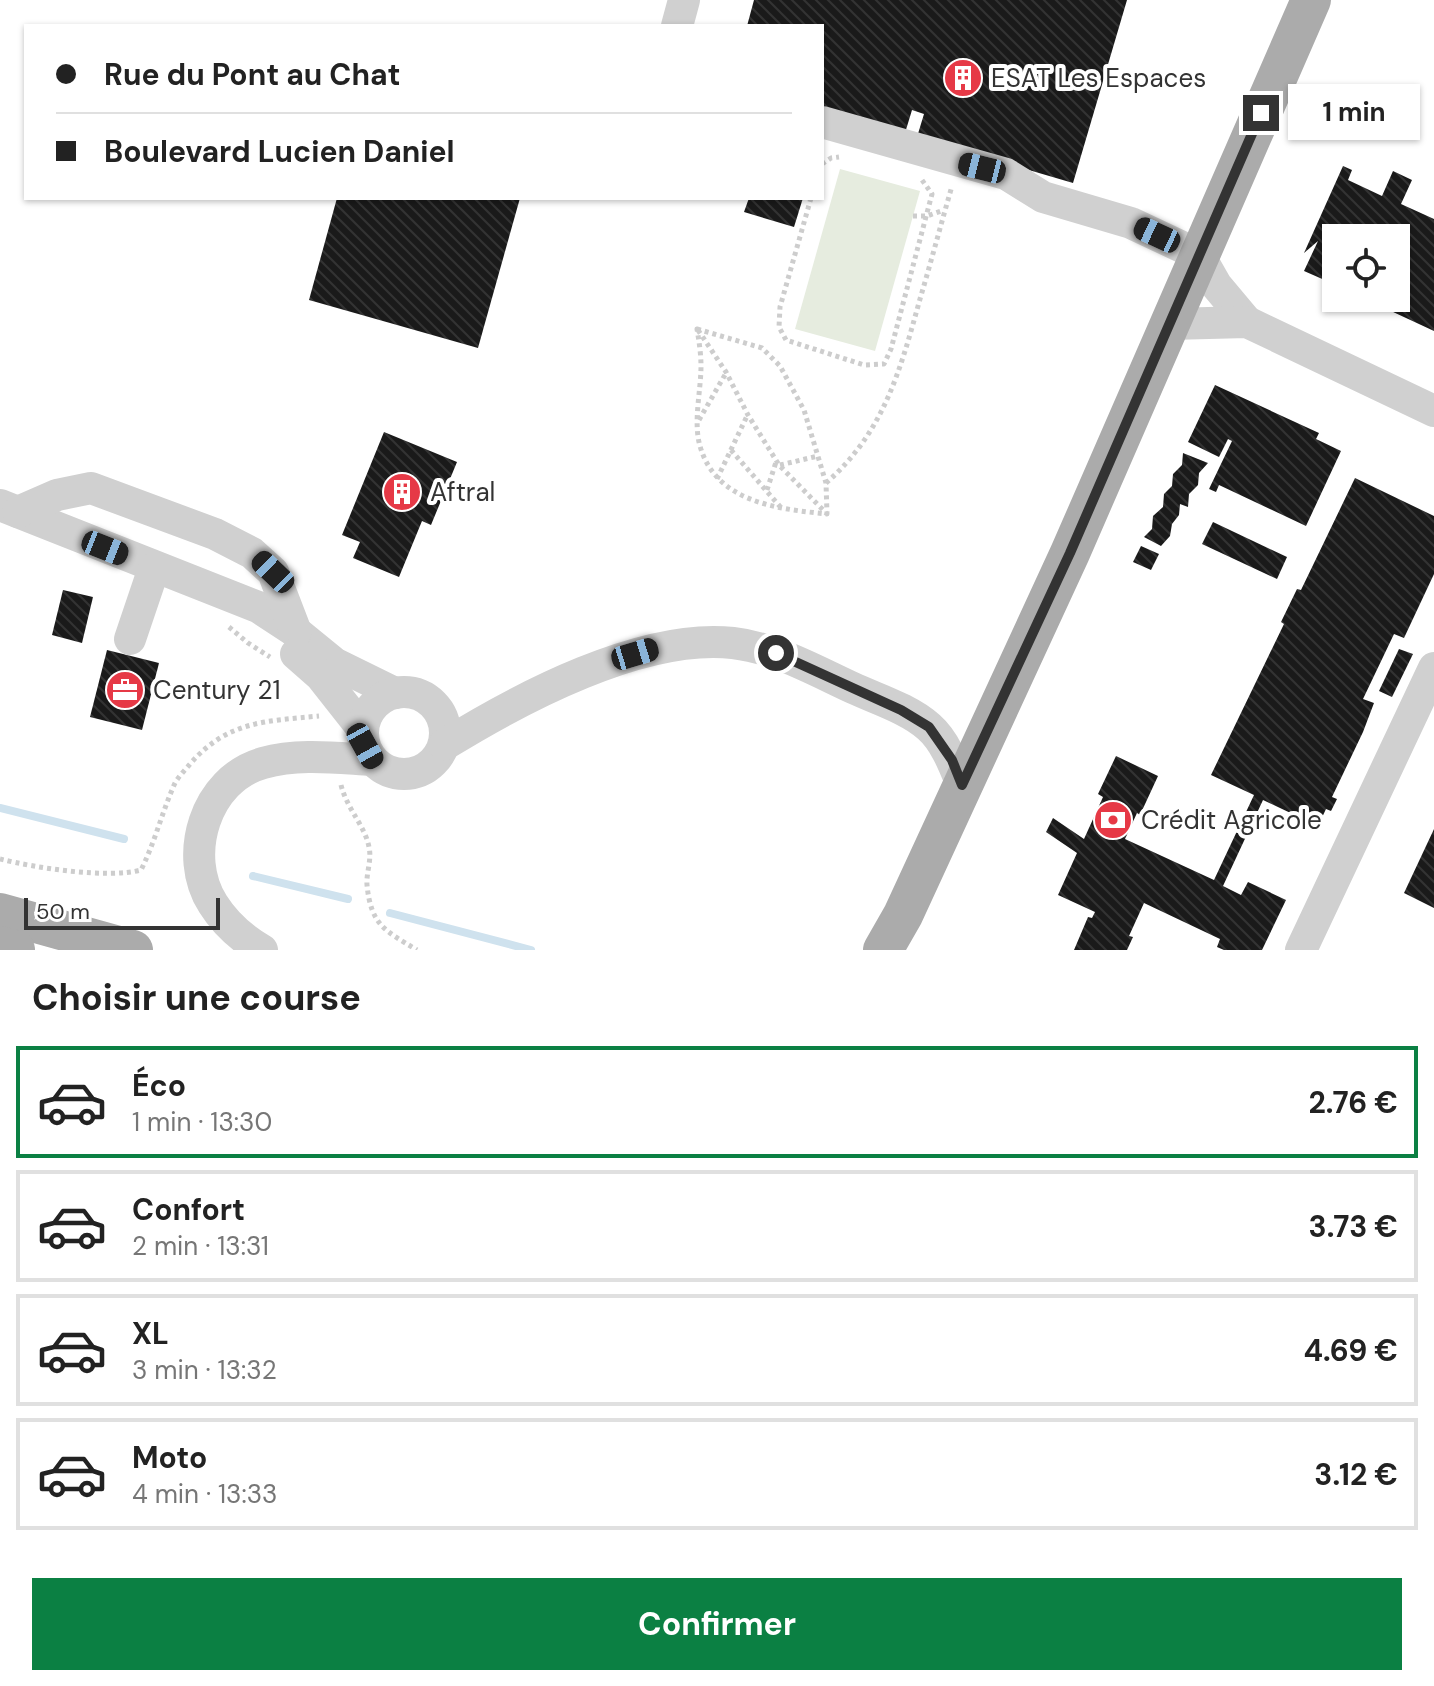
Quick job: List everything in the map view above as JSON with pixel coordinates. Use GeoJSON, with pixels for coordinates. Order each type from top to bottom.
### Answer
{"type":"FeatureCollection","features":[{"type":"Feature","properties":{"kind":"main road"},"geometry":{"type":"LineString","coordinates":[[883,950],[897,932],[1070,553],[1311,0]]}},
{"type":"Feature","properties":{"kind":"main road"},"geometry":{"type":"LineString","coordinates":[[0,913],[133,950]]}},
{"type":"Feature","properties":{"kind":"main road"},"geometry":{"type":"LineString","coordinates":[[0,946],[15,950]]}},
{"type":"Feature","properties":{"kind":"street"},"geometry":{"type":"LineString","coordinates":[[678,24],[684,0]]}},
{"type":"Feature","properties":{"kind":"street"},"geometry":{"type":"LineString","coordinates":[[824,123],[1006,174],[1043,197],[1131,223],[1199,255],[1216,285],[1247,322],[1434,411]]}},
{"type":"Feature","properties":{"kind":"street"},"geometry":{"type":"LineString","coordinates":[[1170,324],[1247,322]]}},
{"type":"Feature","properties":{"kind":"street"},"geometry":{"type":"LineString","coordinates":[[9,509],[91,488],[215,534],[252,553],[273,572],[296,632]]}},
{"type":"Feature","properties":{"kind":"street"},"geometry":{"type":"LineString","coordinates":[[9,509],[154,568],[228,611],[321,676],[362,728],[365,746],[372,760],[384,770],[407,775],[425,769],[437,758],[444,745],[478,724],[615,660],[656,647],[700,641],[776,653],[901,710],[929,727],[952,760],[962,785]]}},
{"type":"Feature","properties":{"kind":"street"},"geometry":{"type":"LineString","coordinates":[[130,639],[154,568]]}},
{"type":"Feature","properties":{"kind":"street"},"geometry":{"type":"LineString","coordinates":[[228,611],[258,607],[296,632],[334,663],[395,693]]}},
{"type":"Feature","properties":{"kind":"street"},"geometry":{"type":"LineString","coordinates":[[1301,950],[1434,668]]}},
{"type":"Feature","properties":{"kind":"street"},"geometry":{"type":"LineString","coordinates":[[362,728],[367,714],[381,698],[395,693],[412,693],[426,698],[439,712],[443,721],[444,745]]}},
{"type":"Feature","properties":{"kind":"street"},"geometry":{"type":"LineString","coordinates":[[262,950],[244,939],[212,903],[199,863],[202,827],[214,799],[233,779],[260,763],[324,756],[372,760]]}},
{"type":"Feature","properties":{"kind":"path"},"geometry":{"type":"LineString","coordinates":[[826,483],[843,469],[874,425],[897,381],[959,162]]}},
{"type":"Feature","properties":{"kind":"path"},"geometry":{"type":"LineString","coordinates":[[810,200],[780,307],[779,327],[786,340],[864,365],[884,364],[891,349],[932,194],[924,181]]}},
{"type":"Feature","properties":{"kind":"path"},"geometry":{"type":"LineString","coordinates":[[913,216],[927,216],[945,210]]}},
{"type":"Feature","properties":{"kind":"path"},"geometry":{"type":"LineString","coordinates":[[697,329],[762,348],[780,366],[804,410],[826,483],[827,514]]}},
{"type":"Feature","properties":{"kind":"path"},"geometry":{"type":"LineString","coordinates":[[697,329],[726,372],[778,463],[827,514]]}},
{"type":"Feature","properties":{"kind":"path"},"geometry":{"type":"LineString","coordinates":[[697,329],[701,363],[700,446],[717,479],[743,497],[783,510],[827,514]]}},
{"type":"Feature","properties":{"kind":"path"},"geometry":{"type":"LineString","coordinates":[[698,421],[726,372]]}},
{"type":"Feature","properties":{"kind":"path"},"geometry":{"type":"LineString","coordinates":[[717,479],[748,415]]}},
{"type":"Feature","properties":{"kind":"path"},"geometry":{"type":"LineString","coordinates":[[731,450],[783,510]]}},
{"type":"Feature","properties":{"kind":"path"},"geometry":{"type":"LineString","coordinates":[[778,463],[818,456]]}},
{"type":"Feature","properties":{"kind":"path"},"geometry":{"type":"LineString","coordinates":[[767,490],[778,463]]}},
{"type":"Feature","properties":{"kind":"path"},"geometry":{"type":"LineString","coordinates":[[228,611],[248,643],[281,663]]}},
{"type":"Feature","properties":{"kind":"path"},"geometry":{"type":"LineString","coordinates":[[0,859],[19,864],[123,875],[141,870],[176,781],[205,746],[244,725],[281,718],[326,715]]}},
{"type":"Feature","properties":{"kind":"path"},"geometry":{"type":"LineString","coordinates":[[338,774],[345,802],[369,847],[367,884],[374,916],[381,928],[417,950]]}},
{"type":"Feature","properties":{"kind":"shaded area"},"geometry":{"type":"Polygon","coordinates":[[[840,169],[920,191],[875,351],[795,329],[840,169]]]}},
{"type":"Feature","properties":{"kind":"building","name":"ESAT Les Espaces"},"geometry":{"type":"Polygon","coordinates":[[[754,0],[1127,0],[1073,183],[917,137],[924,114],[912,110],[905,133],[824,109],[824,24],[748,24],[754,0]]]}},
{"type":"Feature","properties":{"kind":"building"},"geometry":{"type":"Polygon","coordinates":[[[1343,166],[1352,170],[1348,180],[1382,196],[1393,171],[1412,180],[1401,204],[1434,219],[1434,331],[1393,312],[1410,312],[1410,224],[1322,224],[1322,279],[1304,271],[1318,241],[1304,253],[1343,166]]]}},
{"type":"Feature","properties":{"kind":"building"},"geometry":{"type":"Polygon","coordinates":[[[336,200],[519,200],[478,348],[309,300],[336,200]]]}},
{"type":"Feature","properties":{"kind":"building"},"geometry":{"type":"Polygon","coordinates":[[[748,200],[802,200],[794,227],[744,212],[748,200]]]}},
{"type":"Feature","properties":{"kind":"building"},"geometry":{"type":"Polygon","coordinates":[[[1215,385],[1319,433],[1316,439],[1341,451],[1306,526],[1219,485],[1216,492],[1209,489],[1232,441],[1228,439],[1219,457],[1188,442],[1215,385]]]}},
{"type":"Feature","properties":{"kind":"building","name":"Aftral"},"geometry":{"type":"Polygon","coordinates":[[[384,432],[457,462],[431,525],[422,521],[399,577],[353,558],[360,542],[342,535],[384,432]]]}},
{"type":"Feature","properties":{"kind":"building"},"geometry":{"type":"Polygon","coordinates":[[[1183,453],[1208,463],[1199,473],[1198,485],[1189,494],[1188,507],[1180,504],[1170,536],[1161,546],[1144,537],[1152,529],[1153,516],[1163,507],[1164,494],[1172,486],[1173,474],[1182,465],[1183,453]]]}},
{"type":"Feature","properties":{"kind":"building"},"geometry":{"type":"Polygon","coordinates":[[[1355,478],[1434,516],[1434,574],[1404,638],[1394,634],[1363,699],[1374,703],[1332,797],[1337,799],[1331,811],[1326,809],[1318,826],[1263,800],[1223,886],[1241,895],[1248,882],[1286,900],[1262,950],[1224,950],[1217,947],[1220,939],[1144,903],[1129,936],[1133,937],[1127,950],[1074,950],[1088,917],[1092,918],[1095,912],[1058,895],[1077,853],[1046,832],[1053,818],[1084,839],[1103,797],[1098,794],[1116,756],[1158,776],[1125,839],[1214,880],[1254,795],[1211,775],[1284,624],[1281,622],[1297,589],[1301,590],[1355,478]]]}},
{"type":"Feature","properties":{"kind":"building"},"geometry":{"type":"Polygon","coordinates":[[[1213,522],[1287,557],[1277,579],[1202,544],[1213,522]]]}},
{"type":"Feature","properties":{"kind":"building"},"geometry":{"type":"Polygon","coordinates":[[[1141,546],[1159,554],[1151,570],[1133,562],[1141,546]]]}},
{"type":"Feature","properties":{"kind":"building"},"geometry":{"type":"Polygon","coordinates":[[[63,590],[93,597],[82,643],[52,635],[63,590]]]}},
{"type":"Feature","properties":{"kind":"building"},"geometry":{"type":"Polygon","coordinates":[[[1399,649],[1413,654],[1392,697],[1379,691],[1399,649]]]}},
{"type":"Feature","properties":{"kind":"building","name":"Century 21"},"geometry":{"type":"Polygon","coordinates":[[[107,650],[159,663],[142,730],[90,717],[107,650]]]}},
{"type":"Feature","properties":{"kind":"building"},"geometry":{"type":"Polygon","coordinates":[[[1434,829],[1434,908],[1404,893],[1434,829]]]}},
{"type":"Feature","properties":{"kind":"waterway"},"geometry":{"type":"LineString","coordinates":[[0,808],[124,839]]}},
{"type":"Feature","properties":{"kind":"waterway"},"geometry":{"type":"LineString","coordinates":[[253,876],[348,899]]}},
{"type":"Feature","properties":{"kind":"waterway"},"geometry":{"type":"LineString","coordinates":[[390,913],[531,950]]}},
{"type":"Feature","properties":{"kind":"place","name":"ESAT Les Espaces"},"geometry":{"type":"Point","coordinates":[963,78]}},
{"type":"Feature","properties":{"kind":"place","name":"Aftral"},"geometry":{"type":"Point","coordinates":[402,492]}},
{"type":"Feature","properties":{"kind":"place","name":"Century 21"},"geometry":{"type":"Point","coordinates":[125,690]}},
{"type":"Feature","properties":{"kind":"place","name":"Crédit Agricole"},"geometry":{"type":"Point","coordinates":[1113,820]}},
{"type":"Feature","properties":{"kind":"route"},"geometry":{"type":"LineString","coordinates":[[776,653],[901,710],[929,727],[952,760],[962,785],[1070,553],[1261,113]]}}]}
